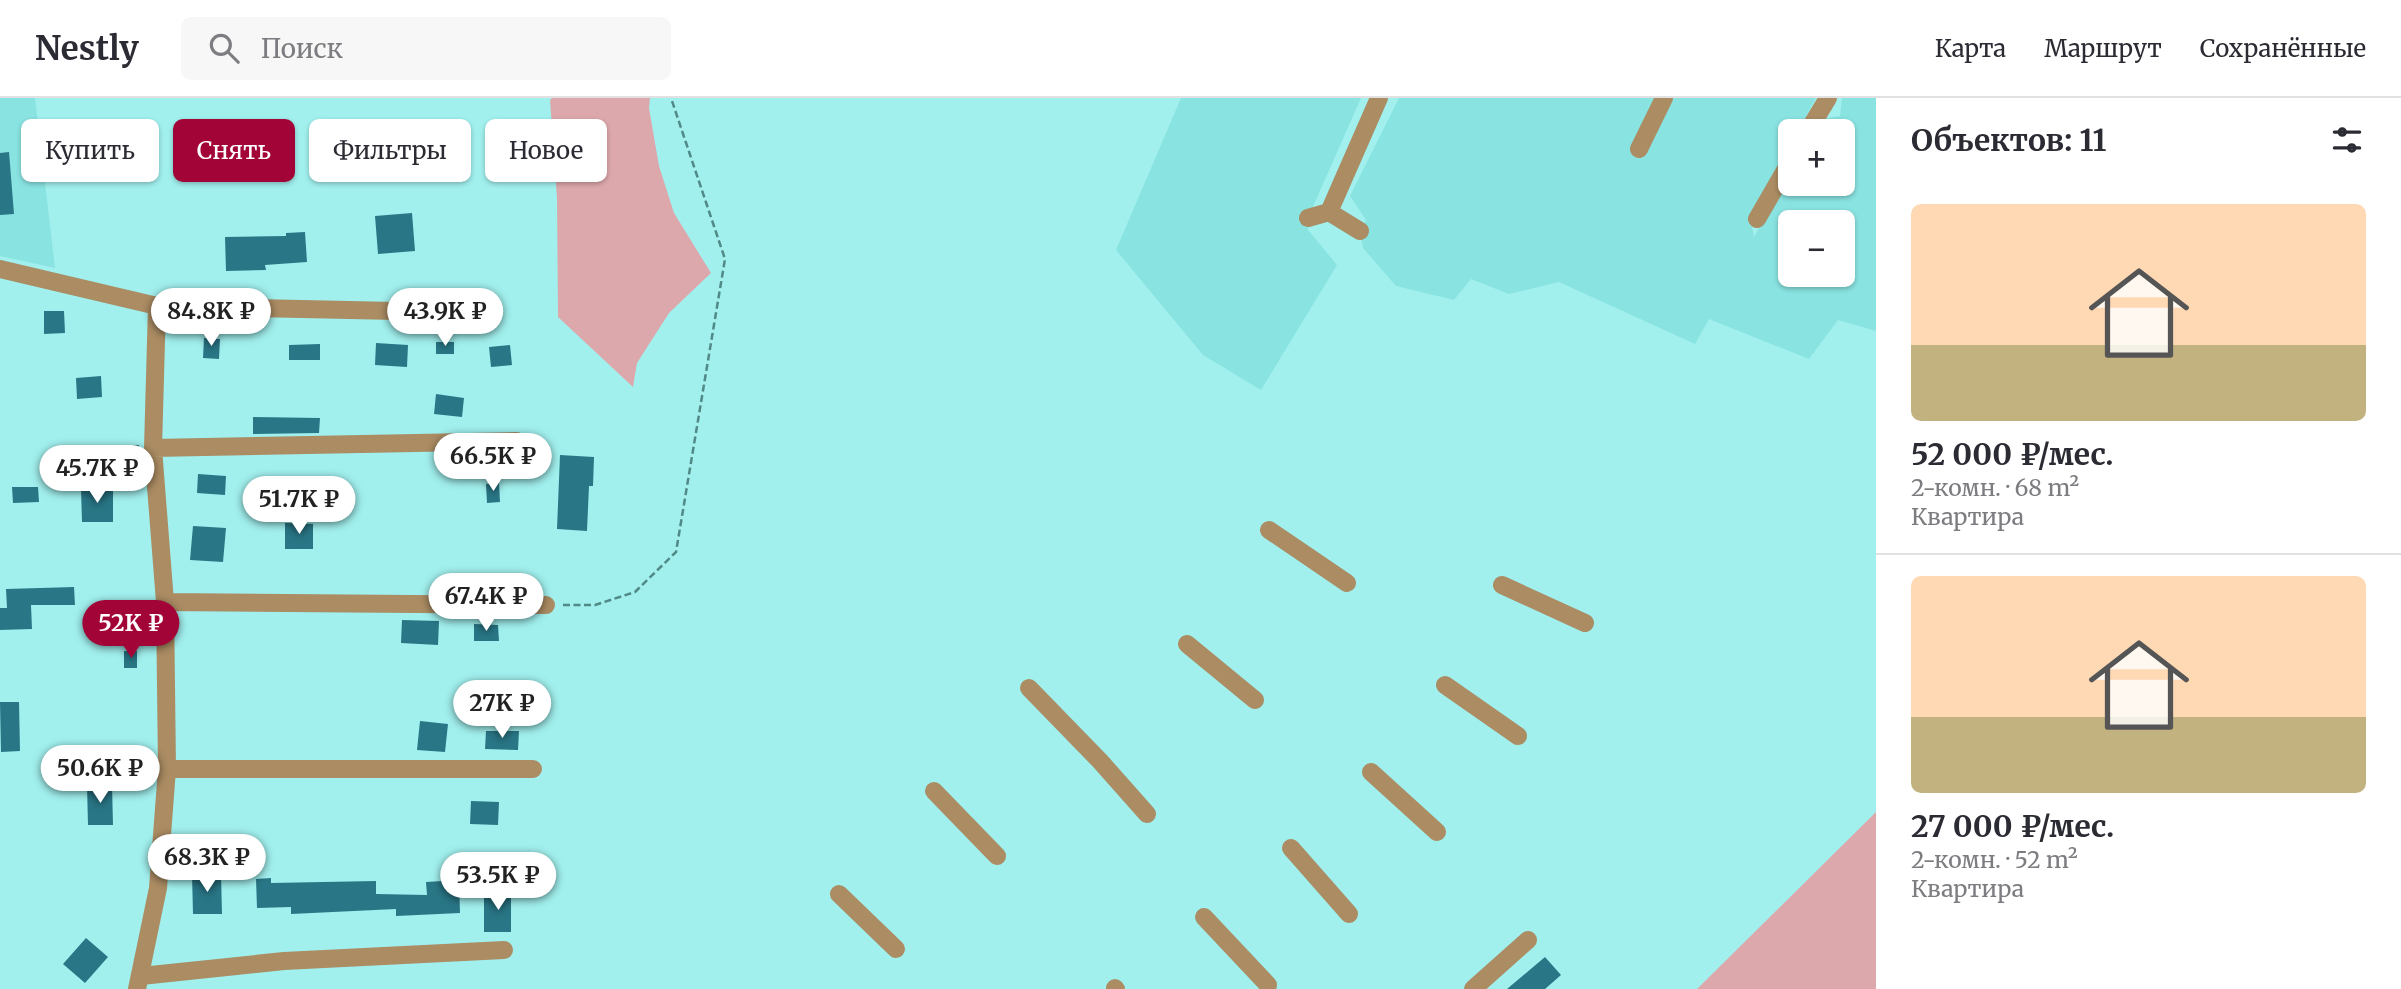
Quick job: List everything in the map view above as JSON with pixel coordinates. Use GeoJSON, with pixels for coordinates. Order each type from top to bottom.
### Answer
{"type":"FeatureCollection","features":[{"type":"Feature","properties":{"kind":"street"},"geometry":{"type":"LineString","coordinates":[[1329,212],[1379,98]]}},
{"type":"Feature","properties":{"kind":"street"},"geometry":{"type":"LineString","coordinates":[[1639,149],[1664,98]]}},
{"type":"Feature","properties":{"kind":"street"},"geometry":{"type":"LineString","coordinates":[[1815,119],[1828,98]]}},
{"type":"Feature","properties":{"kind":"street"},"geometry":{"type":"LineString","coordinates":[[1757,219],[1778,183]]}},
{"type":"Feature","properties":{"kind":"street"},"geometry":{"type":"LineString","coordinates":[[1308,218],[1329,212],[1360,231]]}},
{"type":"Feature","properties":{"kind":"street"},"geometry":{"type":"LineString","coordinates":[[0,270],[157,306],[444,313]]}},
{"type":"Feature","properties":{"kind":"street"},"geometry":{"type":"LineString","coordinates":[[157,306],[153,448],[165,602],[167,769],[158,888],[139,982],[284,961],[504,950]]}},
{"type":"Feature","properties":{"kind":"street"},"geometry":{"type":"LineString","coordinates":[[153,448],[517,441]]}},
{"type":"Feature","properties":{"kind":"street"},"geometry":{"type":"LineString","coordinates":[[1269,530],[1347,583]]}},
{"type":"Feature","properties":{"kind":"street"},"geometry":{"type":"LineString","coordinates":[[1502,585],[1585,623]]}},
{"type":"Feature","properties":{"kind":"street"},"geometry":{"type":"LineString","coordinates":[[165,602],[546,605]]}},
{"type":"Feature","properties":{"kind":"street"},"geometry":{"type":"LineString","coordinates":[[1187,644],[1255,700]]}},
{"type":"Feature","properties":{"kind":"street"},"geometry":{"type":"LineString","coordinates":[[1446,685],[1518,736]]}},
{"type":"Feature","properties":{"kind":"street"},"geometry":{"type":"LineString","coordinates":[[1029,688],[1147,814]]}},
{"type":"Feature","properties":{"kind":"street"},"geometry":{"type":"LineString","coordinates":[[167,769],[533,769]]}},
{"type":"Feature","properties":{"kind":"street"},"geometry":{"type":"LineString","coordinates":[[1371,772],[1437,832]]}},
{"type":"Feature","properties":{"kind":"street"},"geometry":{"type":"LineString","coordinates":[[934,791],[996,856]]}},
{"type":"Feature","properties":{"kind":"street"},"geometry":{"type":"LineString","coordinates":[[1291,848],[1349,914]]}},
{"type":"Feature","properties":{"kind":"street"},"geometry":{"type":"LineString","coordinates":[[839,894],[896,949]]}},
{"type":"Feature","properties":{"kind":"street"},"geometry":{"type":"LineString","coordinates":[[1204,917],[1268,985]]}},
{"type":"Feature","properties":{"kind":"street"},"geometry":{"type":"LineString","coordinates":[[1473,989],[1528,940]]}},
{"type":"Feature","properties":{"kind":"path"},"geometry":{"type":"LineString","coordinates":[[546,605],[595,605],[635,592],[676,551],[725,259],[671,98]]}},
{"type":"Feature","properties":{"kind":"shaded area"},"geometry":{"type":"Polygon","coordinates":[[[0,98],[35,98],[37,119],[21,119],[21,182],[45,182],[55,268],[0,256],[0,98]]]}},
{"type":"Feature","properties":{"kind":"shaded area"},"geometry":{"type":"Polygon","coordinates":[[[650,98],[649,108],[659,166],[674,213],[711,273],[669,313],[637,363],[633,387],[558,317],[556,182],[607,182],[607,119],[551,119],[550,100],[650,98]]]}},
{"type":"Feature","properties":{"kind":"shaded area"},"geometry":{"type":"Polygon","coordinates":[[[1181,98],[1361,98],[1308,218],[1308,230],[1337,265],[1261,390],[1203,355],[1116,250],[1181,98]]]}},
{"type":"Feature","properties":{"kind":"shaded area"},"geometry":{"type":"Polygon","coordinates":[[[1399,98],[1658,98],[1630,151],[1643,157],[1672,98],[1816,98],[1805,119],[1778,119],[1778,167],[1750,217],[1754,237],[1778,196],[1855,196],[1855,119],[1822,119],[1840,116],[1842,98],[1876,98],[1876,331],[1838,320],[1809,359],[1709,319],[1695,344],[1559,282],[1509,294],[1471,279],[1454,300],[1396,286],[1363,248],[1360,231],[1366,220],[1350,196],[1399,98]]]}},
{"type":"Feature","properties":{"kind":"shaded area"},"geometry":{"type":"Polygon","coordinates":[[[1876,812],[1876,989],[1697,989],[1876,812]]]}},
{"type":"Feature","properties":{"kind":"building"},"geometry":{"type":"Polygon","coordinates":[[[9,152],[14,214],[0,215],[0,153],[9,152]]]}},
{"type":"Feature","properties":{"kind":"building"},"geometry":{"type":"Polygon","coordinates":[[[412,213],[415,251],[378,254],[375,216],[412,213]]]}},
{"type":"Feature","properties":{"kind":"building"},"geometry":{"type":"Polygon","coordinates":[[[305,232],[307,262],[265,265],[266,270],[226,271],[225,237],[286,236],[286,233],[305,232]]]}},
{"type":"Feature","properties":{"kind":"building"},"geometry":{"type":"Polygon","coordinates":[[[44,311],[64,311],[65,333],[44,334],[44,311]]]}},
{"type":"Feature","properties":{"kind":"building"},"geometry":{"type":"Polygon","coordinates":[[[204,338],[220,339],[219,359],[203,358],[204,338]]]}},
{"type":"Feature","properties":{"kind":"building"},"geometry":{"type":"Polygon","coordinates":[[[436,342],[454,342],[454,354],[436,354],[436,342]]]}},
{"type":"Feature","properties":{"kind":"building"},"geometry":{"type":"Polygon","coordinates":[[[376,343],[408,345],[407,367],[375,365],[376,343]]]}},
{"type":"Feature","properties":{"kind":"building"},"geometry":{"type":"Polygon","coordinates":[[[320,344],[320,360],[289,360],[289,345],[320,344]]]}},
{"type":"Feature","properties":{"kind":"building"},"geometry":{"type":"Polygon","coordinates":[[[510,345],[512,365],[491,367],[489,347],[510,345]]]}},
{"type":"Feature","properties":{"kind":"building"},"geometry":{"type":"Polygon","coordinates":[[[101,376],[102,397],[77,399],[76,378],[101,376]]]}},
{"type":"Feature","properties":{"kind":"building"},"geometry":{"type":"Polygon","coordinates":[[[436,394],[464,398],[462,417],[434,414],[436,394]]]}},
{"type":"Feature","properties":{"kind":"building"},"geometry":{"type":"Polygon","coordinates":[[[253,417],[320,418],[319,433],[253,434],[253,417]]]}},
{"type":"Feature","properties":{"kind":"building"},"geometry":{"type":"Polygon","coordinates":[[[110,445],[139,445],[139,459],[110,460],[110,445]]]}},
{"type":"Feature","properties":{"kind":"building"},"geometry":{"type":"Polygon","coordinates":[[[560,455],[594,457],[593,486],[589,486],[587,531],[557,529],[560,455]]]}},
{"type":"Feature","properties":{"kind":"building"},"geometry":{"type":"Polygon","coordinates":[[[198,474],[226,476],[225,495],[197,493],[198,474]]]}},
{"type":"Feature","properties":{"kind":"building"},"geometry":{"type":"Polygon","coordinates":[[[499,483],[500,502],[487,503],[486,484],[499,483]]]}},
{"type":"Feature","properties":{"kind":"building"},"geometry":{"type":"Polygon","coordinates":[[[12,487],[38,487],[39,502],[13,503],[12,487]]]}},
{"type":"Feature","properties":{"kind":"building"},"geometry":{"type":"Polygon","coordinates":[[[113,488],[113,522],[82,522],[81,489],[113,488]]]}},
{"type":"Feature","properties":{"kind":"building"},"geometry":{"type":"Polygon","coordinates":[[[285,523],[313,524],[313,549],[285,549],[285,523]]]}},
{"type":"Feature","properties":{"kind":"building"},"geometry":{"type":"Polygon","coordinates":[[[193,526],[226,528],[223,562],[190,560],[193,526]]]}},
{"type":"Feature","properties":{"kind":"building"},"geometry":{"type":"Polygon","coordinates":[[[74,587],[75,605],[31,605],[32,629],[0,630],[0,608],[7,608],[6,589],[74,587]]]}},
{"type":"Feature","properties":{"kind":"building"},"geometry":{"type":"Polygon","coordinates":[[[402,620],[439,621],[438,645],[401,643],[402,620]]]}},
{"type":"Feature","properties":{"kind":"building"},"geometry":{"type":"Polygon","coordinates":[[[474,624],[498,625],[499,641],[474,641],[474,624]]]}},
{"type":"Feature","properties":{"kind":"building"},"geometry":{"type":"Polygon","coordinates":[[[124,651],[137,651],[137,668],[124,668],[124,651]]]}},
{"type":"Feature","properties":{"kind":"building"},"geometry":{"type":"Polygon","coordinates":[[[0,702],[19,702],[20,751],[1,752],[0,702]]]}},
{"type":"Feature","properties":{"kind":"building"},"geometry":{"type":"Polygon","coordinates":[[[420,721],[448,724],[445,752],[417,750],[420,721]]]}},
{"type":"Feature","properties":{"kind":"building"},"geometry":{"type":"Polygon","coordinates":[[[486,731],[519,731],[518,750],[485,749],[486,731]]]}},
{"type":"Feature","properties":{"kind":"building"},"geometry":{"type":"Polygon","coordinates":[[[87,785],[112,785],[113,825],[88,825],[87,785]]]}},
{"type":"Feature","properties":{"kind":"building"},"geometry":{"type":"Polygon","coordinates":[[[471,801],[499,802],[498,825],[470,824],[471,801]]]}},
{"type":"Feature","properties":{"kind":"building"},"geometry":{"type":"Polygon","coordinates":[[[221,874],[222,914],[193,914],[192,875],[221,874]]]}},
{"type":"Feature","properties":{"kind":"building"},"geometry":{"type":"Polygon","coordinates":[[[271,878],[271,883],[376,881],[376,894],[427,895],[426,882],[459,880],[460,913],[396,916],[396,909],[291,914],[291,907],[257,908],[256,879],[271,878]]]}},
{"type":"Feature","properties":{"kind":"building"},"geometry":{"type":"Polygon","coordinates":[[[511,892],[511,932],[484,932],[484,893],[511,892]]]}},
{"type":"Feature","properties":{"kind":"building"},"geometry":{"type":"Polygon","coordinates":[[[86,938],[108,957],[85,983],[63,964],[86,938]]]}},
{"type":"Feature","properties":{"kind":"building"},"geometry":{"type":"Polygon","coordinates":[[[1545,957],[1561,975],[1545,989],[1507,989],[1545,957]]]}}]}
